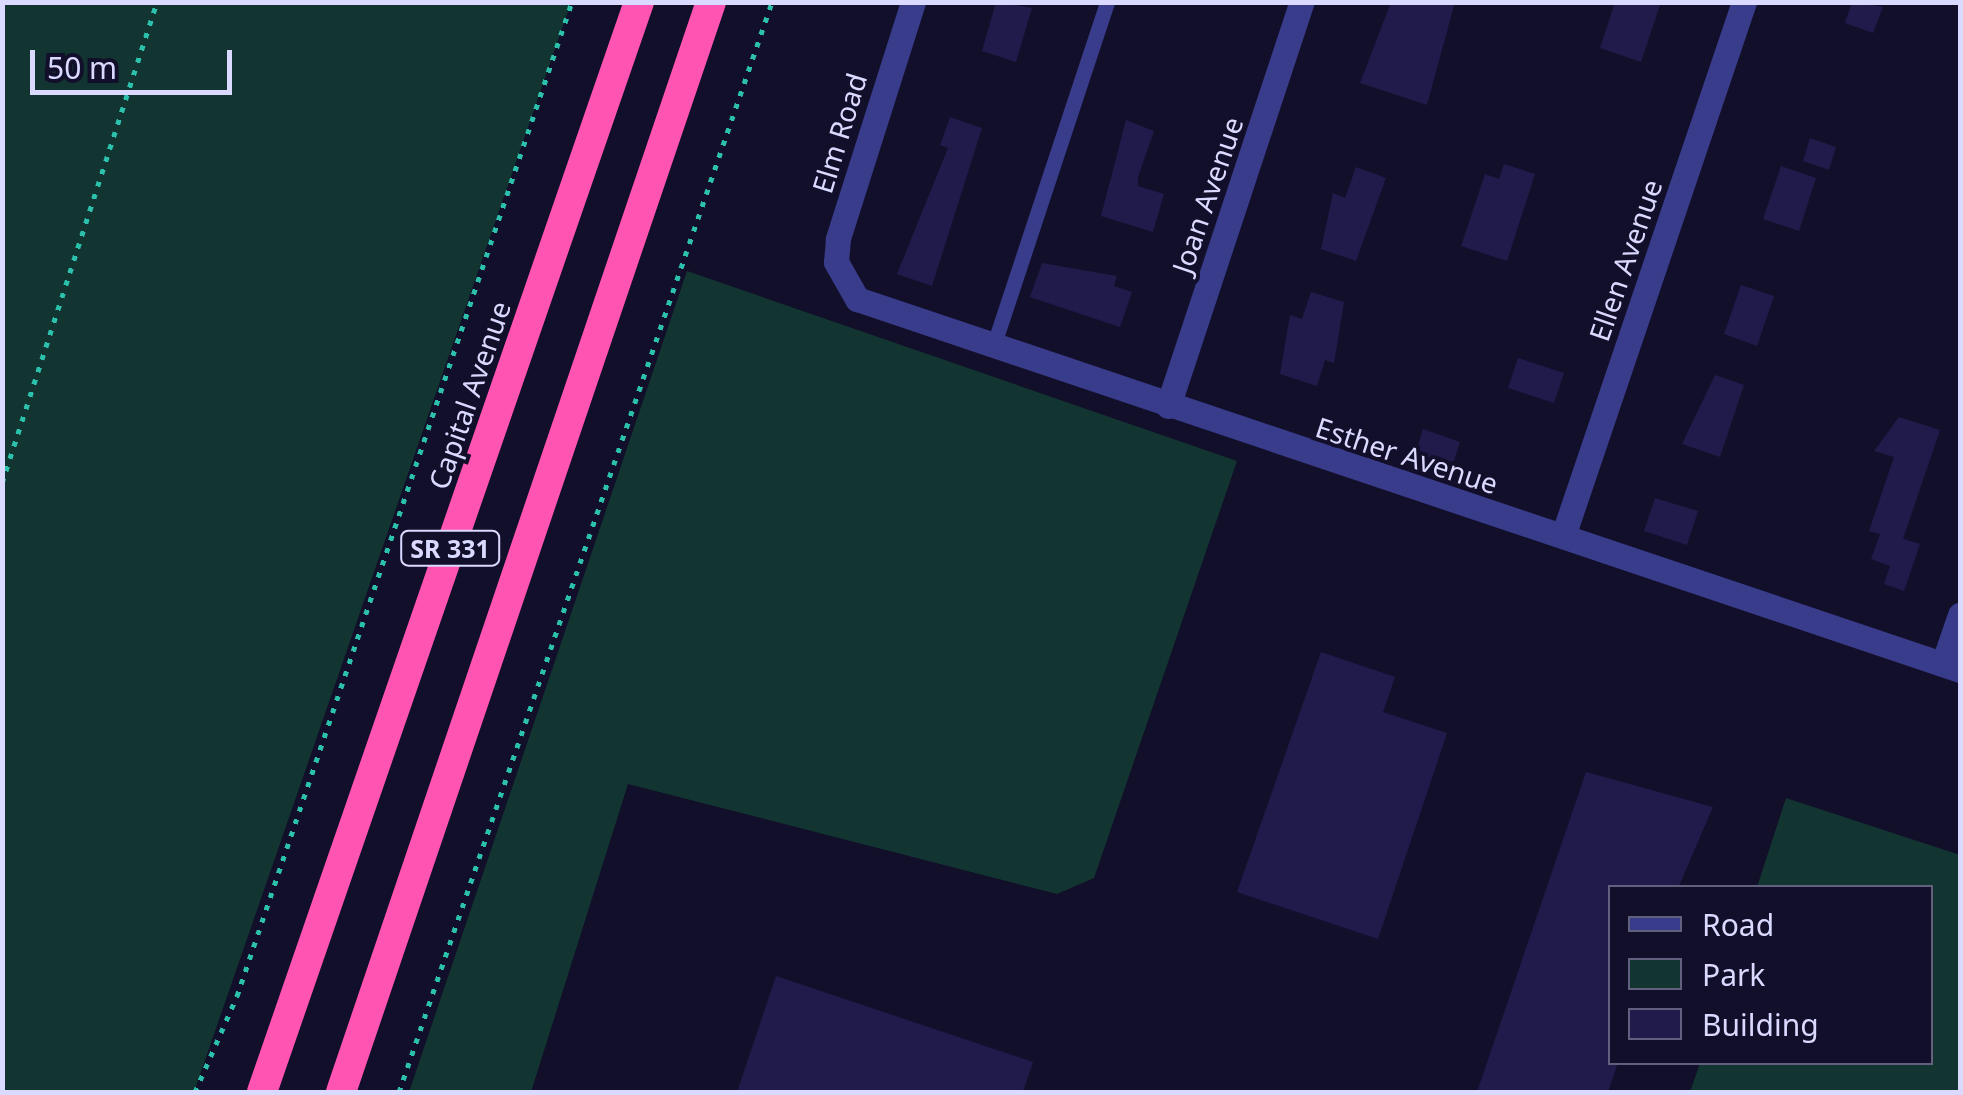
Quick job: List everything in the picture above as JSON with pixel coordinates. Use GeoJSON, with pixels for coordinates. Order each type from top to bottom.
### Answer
{"type":"FeatureCollection","features":[{"type":"Feature","properties":{"kind":"highway","name":"Capital Avenue"},"geometry":{"type":"LineString","coordinates":[[262,1092],[639,2]]}},
{"type":"Feature","properties":{"kind":"highway","name":"SR 331"},"geometry":{"type":"LineString","coordinates":[[341,1092],[711,2]]}},
{"type":"Feature","properties":{"kind":"street","name":"Elm Road"},"geometry":{"type":"LineString","coordinates":[[843,282],[838,240],[914,2]]}},
{"type":"Feature","properties":{"kind":"street","name":"Joan Avenue"},"geometry":{"type":"LineString","coordinates":[[1168,406],[1302,2]]}},
{"type":"Feature","properties":{"kind":"street","name":"Ellen Avenue"},"geometry":{"type":"LineString","coordinates":[[1562,536],[1744,2]]}},
{"type":"Feature","properties":{"kind":"street","name":"Esther Avenue"},"geometry":{"type":"LineString","coordinates":[[843,282],[870,306],[1952,667]]}},
{"type":"Feature","properties":{"kind":"street"},"geometry":{"type":"LineString","coordinates":[[1952,667],[1960,616]]}},
{"type":"Feature","properties":{"kind":"lane"},"geometry":{"type":"LineString","coordinates":[[993,347],[1107,2]]}},
{"type":"Feature","properties":{"kind":"path"},"geometry":{"type":"LineString","coordinates":[[2,483],[157,2]]}},
{"type":"Feature","properties":{"kind":"path"},"geometry":{"type":"LineString","coordinates":[[194,1092],[237,996],[572,2]]}},
{"type":"Feature","properties":{"kind":"path"},"geometry":{"type":"LineString","coordinates":[[400,1092],[772,2]]}},
{"type":"Feature","properties":{"kind":"green space"},"geometry":{"type":"Polygon","coordinates":[[[2,3],[571,3],[194,1092],[3,1092],[2,3]]]}},
{"type":"Feature","properties":{"kind":"green space"},"geometry":{"type":"Polygon","coordinates":[[[687,271],[1237,461],[1094,878],[1057,894],[628,784],[531,1092],[409,1092],[687,271]]]}},
{"type":"Feature","properties":{"kind":"green space"},"geometry":{"type":"Polygon","coordinates":[[[1786,798],[1960,855],[1960,1092],[1690,1092],[1699,1065],[1933,1065],[1933,885],[1758,885],[1786,798]]]}},
{"type":"Feature","properties":{"kind":"building"},"geometry":{"type":"Polygon","coordinates":[[[996,2],[1032,8],[1016,62],[982,51],[996,2]]]}},
{"type":"Feature","properties":{"kind":"building"},"geometry":{"type":"Polygon","coordinates":[[[1391,2],[1455,2],[1427,105],[1360,83],[1391,2]]]}},
{"type":"Feature","properties":{"kind":"building"},"geometry":{"type":"Polygon","coordinates":[[[1615,2],[1661,2],[1641,62],[1600,48],[1615,2]]]}},
{"type":"Feature","properties":{"kind":"building"},"geometry":{"type":"Polygon","coordinates":[[[1852,2],[1883,7],[1873,33],[1845,23],[1852,2]]]}},
{"type":"Feature","properties":{"kind":"building"},"geometry":{"type":"Polygon","coordinates":[[[950,117],[982,128],[932,286],[897,274],[948,148],[940,145],[950,117]]]}},
{"type":"Feature","properties":{"kind":"building"},"geometry":{"type":"Polygon","coordinates":[[[1126,120],[1154,131],[1138,177],[1138,186],[1164,194],[1153,232],[1101,216],[1126,120]]]}},
{"type":"Feature","properties":{"kind":"building"},"geometry":{"type":"Polygon","coordinates":[[[1810,138],[1836,147],[1829,170],[1803,161],[1810,138]]]}},
{"type":"Feature","properties":{"kind":"building"},"geometry":{"type":"Polygon","coordinates":[[[1504,164],[1535,174],[1507,261],[1461,246],[1485,174],[1499,179],[1504,164]]]}},
{"type":"Feature","properties":{"kind":"building"},"geometry":{"type":"Polygon","coordinates":[[[1781,166],[1816,178],[1799,231],[1763,219],[1781,166]]]}},
{"type":"Feature","properties":{"kind":"building"},"geometry":{"type":"Polygon","coordinates":[[[1356,167],[1386,178],[1356,261],[1321,249],[1333,193],[1345,198],[1356,167]]]}},
{"type":"Feature","properties":{"kind":"building"},"geometry":{"type":"Polygon","coordinates":[[[1042,263],[1117,276],[1114,286],[1132,292],[1120,327],[1030,297],[1042,263]]]}},
{"type":"Feature","properties":{"kind":"building"},"geometry":{"type":"Polygon","coordinates":[[[1741,285],[1774,296],[1757,346],[1724,334],[1741,285]]]}},
{"type":"Feature","properties":{"kind":"building"},"geometry":{"type":"Polygon","coordinates":[[[1311,292],[1344,302],[1334,363],[1325,360],[1317,386],[1280,374],[1290,315],[1302,319],[1311,292]]]}},
{"type":"Feature","properties":{"kind":"building"},"geometry":{"type":"Polygon","coordinates":[[[1518,358],[1564,373],[1554,403],[1508,388],[1518,358]]]}},
{"type":"Feature","properties":{"kind":"building"},"geometry":{"type":"Polygon","coordinates":[[[1715,375],[1744,385],[1720,457],[1682,444],[1715,375]]]}},
{"type":"Feature","properties":{"kind":"building"},"geometry":{"type":"Polygon","coordinates":[[[1899,417],[1940,430],[1903,539],[1920,544],[1904,591],[1884,584],[1890,566],[1871,559],[1880,534],[1869,531],[1894,457],[1874,451],[1899,417]]]}},
{"type":"Feature","properties":{"kind":"building"},"geometry":{"type":"Polygon","coordinates":[[[1423,429],[1460,442],[1451,470],[1414,458],[1423,429]]]}},
{"type":"Feature","properties":{"kind":"building"},"geometry":{"type":"Polygon","coordinates":[[[1655,498],[1698,511],[1687,545],[1644,531],[1655,498]]]}},
{"type":"Feature","properties":{"kind":"building"},"geometry":{"type":"Polygon","coordinates":[[[1321,652],[1395,677],[1383,712],[1447,733],[1378,939],[1237,892],[1321,652]]]}},
{"type":"Feature","properties":{"kind":"building"},"geometry":{"type":"Polygon","coordinates":[[[1586,772],[1713,807],[1679,885],[1608,885],[1608,1065],[1617,1065],[1608,1092],[1477,1092],[1586,772]]]}},
{"type":"Feature","properties":{"kind":"building"},"geometry":{"type":"Polygon","coordinates":[[[776,976],[1033,1062],[1023,1092],[737,1092],[776,976]]]}}]}
